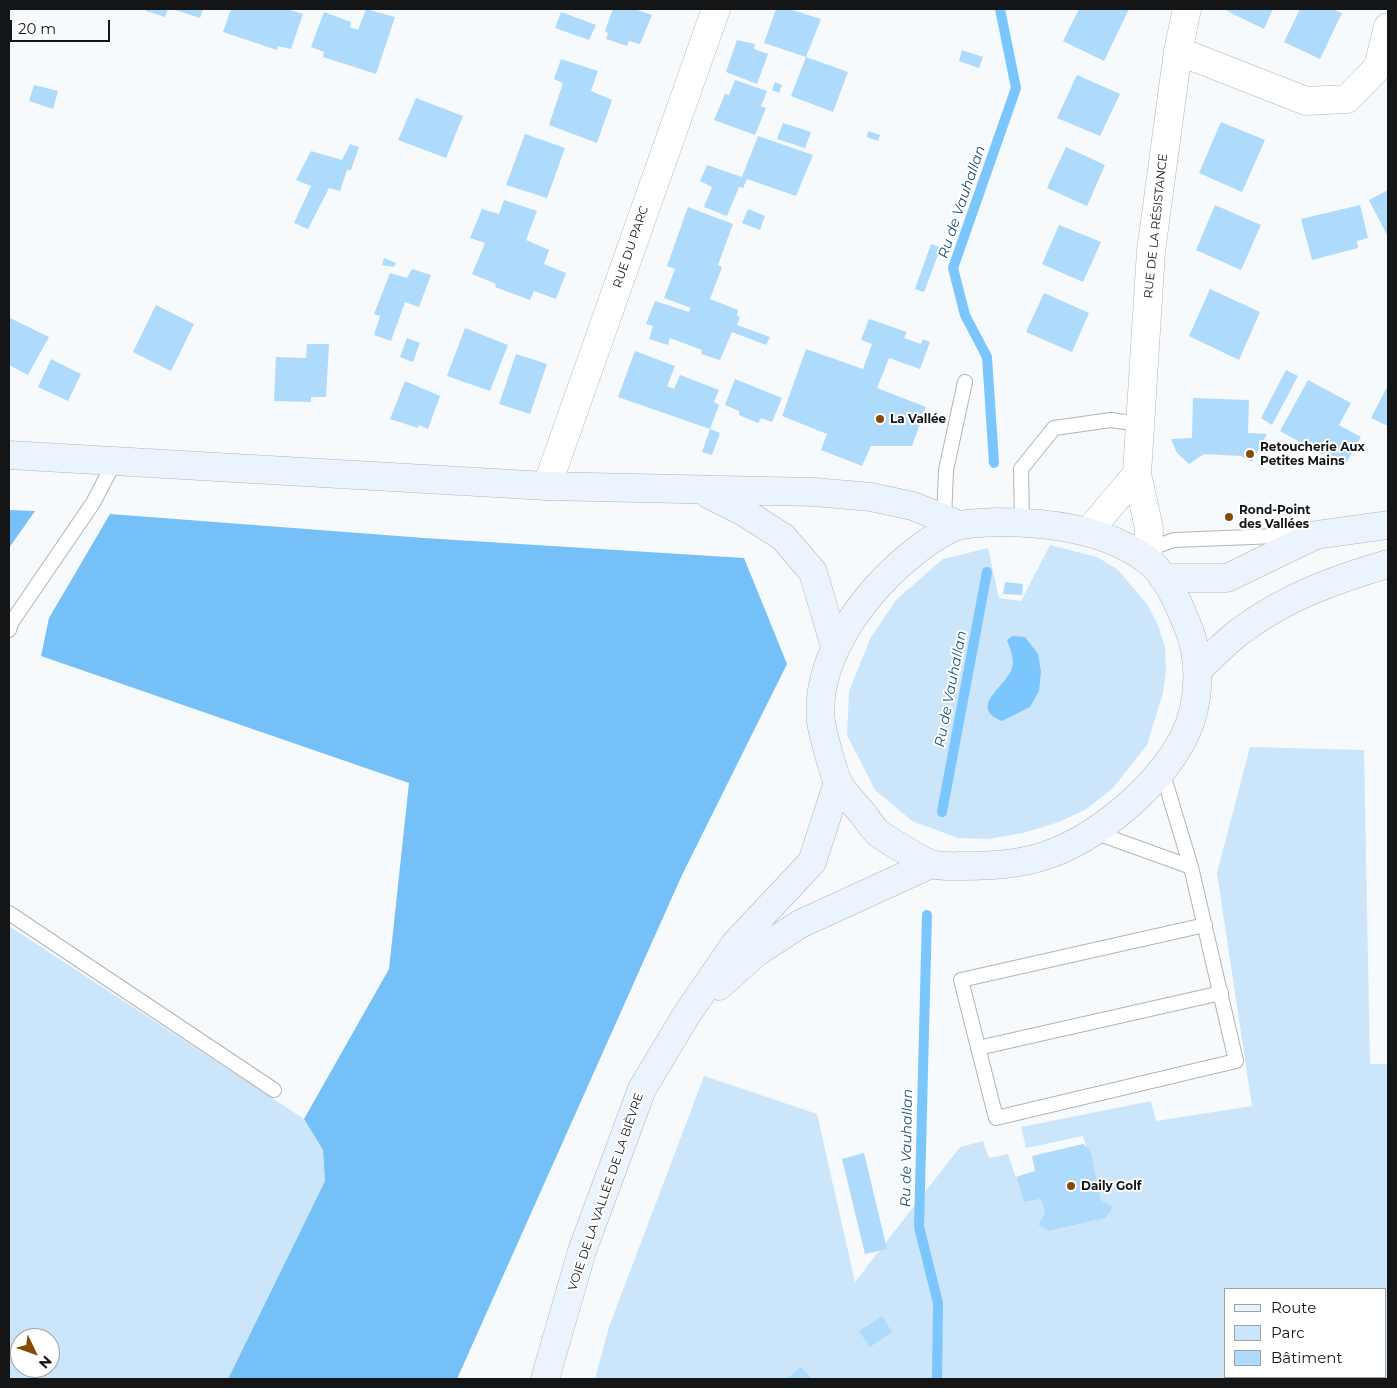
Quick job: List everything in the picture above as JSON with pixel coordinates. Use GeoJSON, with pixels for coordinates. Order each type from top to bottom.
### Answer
{"type":"FeatureCollection","features":[{"type":"Feature","properties":{"kind":"main road"},"geometry":{"type":"LineString","coordinates":[[9,455],[116,459],[547,486],[702,491],[814,492],[871,497],[913,506],[952,522]]}},
{"type":"Feature","properties":{"kind":"main road"},"geometry":{"type":"LineString","coordinates":[[702,491],[783,537],[813,572],[836,647]]}},
{"type":"Feature","properties":{"kind":"main road","name":"VOIE DE LA VALLÉE DE LA BIÈVRE"},"geometry":{"type":"LineString","coordinates":[[688,1014],[757,952],[800,924],[931,864],[974,866],[1044,856],[1094,832],[1133,800],[1162,771],[1184,737],[1190,720],[1198,669],[1192,634],[1178,602],[1155,569],[1116,542],[1088,532],[1022,522],[952,522],[895,567],[864,602],[836,647],[823,687],[821,722],[838,782],[877,832],[931,864]]}},
{"type":"Feature","properties":{"kind":"main road"},"geometry":{"type":"LineString","coordinates":[[1155,569],[1227,578],[1316,535],[1388,525]]}},
{"type":"Feature","properties":{"kind":"main road"},"geometry":{"type":"LineString","coordinates":[[1198,669],[1242,630],[1303,593],[1347,576],[1388,564]]}},
{"type":"Feature","properties":{"kind":"main road","name":"VOIE DE LA VALLÉE DE LA BIÈVRE"},"geometry":{"type":"LineString","coordinates":[[545,1379],[582,1251],[642,1089],[688,1014],[735,944],[812,862],[838,782]]}},
{"type":"Feature","properties":{"kind":"street","name":"RUE DU PARC"},"geometry":{"type":"LineString","coordinates":[[547,486],[716,9]]}},
{"type":"Feature","properties":{"kind":"street","name":"RUE DE LA RÉSISTANCE"},"geometry":{"type":"LineString","coordinates":[[1155,569],[1149,528],[1137,474],[1139,424],[1150,251],[1178,51],[1187,9]]}},
{"type":"Feature","properties":{"kind":"street"},"geometry":{"type":"LineString","coordinates":[[1178,51],[1306,101],[1347,99],[1378,67],[1388,27]]}},
{"type":"Feature","properties":{"kind":"street"},"geometry":{"type":"LineString","coordinates":[[1088,532],[1137,474]]}},
{"type":"Feature","properties":{"kind":"lane"},"geometry":{"type":"LineString","coordinates":[[952,522],[946,470],[965,382]]}},
{"type":"Feature","properties":{"kind":"lane"},"geometry":{"type":"LineString","coordinates":[[1022,522],[1022,469],[1054,428],[1111,420],[1139,424]]}},
{"type":"Feature","properties":{"kind":"lane"},"geometry":{"type":"LineString","coordinates":[[9,625],[93,502],[116,459]]}},
{"type":"Feature","properties":{"kind":"lane"},"geometry":{"type":"LineString","coordinates":[[1155,569],[1157,546],[1174,540],[1276,534],[1316,535]]}},
{"type":"Feature","properties":{"kind":"lane"},"geometry":{"type":"LineString","coordinates":[[1162,771],[1191,867],[1205,925],[1236,1061],[996,1118],[961,980],[1205,925]]}},
{"type":"Feature","properties":{"kind":"lane"},"geometry":{"type":"LineString","coordinates":[[1094,832],[1191,867]]}},
{"type":"Feature","properties":{"kind":"lane"},"geometry":{"type":"LineString","coordinates":[[9,913],[274,1090]]}},
{"type":"Feature","properties":{"kind":"lane"},"geometry":{"type":"LineString","coordinates":[[978,1048],[1221,994]]}},
{"type":"Feature","properties":{"kind":"green space"},"geometry":{"type":"Polygon","coordinates":[[[1050,545],[1097,557],[1117,569],[1147,604],[1158,625],[1165,647],[1166,670],[1163,693],[1147,745],[1113,788],[1085,810],[1059,822],[1023,833],[988,839],[958,838],[912,821],[875,790],[847,735],[849,691],[871,637],[896,600],[943,559],[988,548],[999,598],[1021,601],[1050,545]]]}},
{"type":"Feature","properties":{"kind":"green space"},"geometry":{"type":"Polygon","coordinates":[[[1250,747],[1364,750],[1370,1064],[1388,1064],[1388,1379],[595,1379],[609,1327],[704,1076],[817,1114],[855,1282],[960,1147],[983,1141],[989,1158],[1008,1154],[1024,1202],[1041,1199],[1045,1213],[1038,1225],[1050,1231],[1106,1218],[1113,1207],[1101,1200],[1083,1136],[1026,1148],[1021,1127],[1151,1101],[1156,1121],[1252,1106],[1217,873],[1250,747]]]}},
{"type":"Feature","properties":{"kind":"green space"},"geometry":{"type":"Polygon","coordinates":[[[9,926],[304,1119],[323,1150],[325,1181],[228,1379],[9,1379],[9,926]]]}},
{"type":"Feature","properties":{"kind":"shaded area"},"geometry":{"type":"Polygon","coordinates":[[[9,510],[35,511],[9,548],[9,510]]]}},
{"type":"Feature","properties":{"kind":"shaded area"},"geometry":{"type":"Polygon","coordinates":[[[110,514],[424,538],[744,558],[787,664],[682,875],[457,1379],[228,1379],[325,1181],[323,1150],[304,1119],[389,969],[409,783],[41,656],[49,618],[110,514]]]}},
{"type":"Feature","properties":{"kind":"shaded area"},"geometry":{"type":"Polygon","coordinates":[[[1013,636],[1025,637],[1038,654],[1041,672],[1039,691],[1030,707],[1002,721],[992,715],[988,709],[988,703],[1012,668],[1013,658],[1007,640],[1013,636]]]}},
{"type":"Feature","properties":{"kind":"building"},"geometry":{"type":"Polygon","coordinates":[[[147,9],[168,9],[165,17],[146,11],[147,9]]]}},
{"type":"Feature","properties":{"kind":"building"},"geometry":{"type":"Polygon","coordinates":[[[172,9],[203,9],[200,18],[172,9]]]}},
{"type":"Feature","properties":{"kind":"building"},"geometry":{"type":"Polygon","coordinates":[[[231,9],[287,9],[303,14],[291,49],[278,46],[277,50],[223,32],[231,9]]]}},
{"type":"Feature","properties":{"kind":"building"},"geometry":{"type":"Polygon","coordinates":[[[366,9],[395,17],[376,74],[323,57],[324,52],[311,47],[324,12],[351,22],[350,27],[358,30],[366,9]]]}},
{"type":"Feature","properties":{"kind":"building"},"geometry":{"type":"Polygon","coordinates":[[[613,9],[634,9],[652,15],[640,44],[629,41],[627,46],[606,39],[608,33],[605,31],[613,9]]]}},
{"type":"Feature","properties":{"kind":"building"},"geometry":{"type":"Polygon","coordinates":[[[776,9],[789,9],[821,19],[806,57],[764,43],[776,9]]]}},
{"type":"Feature","properties":{"kind":"building"},"geometry":{"type":"Polygon","coordinates":[[[1079,9],[1129,9],[1104,61],[1063,41],[1079,9]]]}},
{"type":"Feature","properties":{"kind":"building"},"geometry":{"type":"Polygon","coordinates":[[[1228,9],[1273,9],[1264,29],[1227,11],[1228,9]]]}},
{"type":"Feature","properties":{"kind":"building"},"geometry":{"type":"Polygon","coordinates":[[[1300,9],[1333,9],[1342,13],[1320,59],[1284,42],[1300,9]]]}},
{"type":"Feature","properties":{"kind":"building"},"geometry":{"type":"Polygon","coordinates":[[[561,12],[596,25],[589,40],[555,28],[561,12]]]}},
{"type":"Feature","properties":{"kind":"building"},"geometry":{"type":"Polygon","coordinates":[[[737,40],[755,44],[754,49],[768,54],[757,84],[726,72],[737,40]]]}},
{"type":"Feature","properties":{"kind":"building"},"geometry":{"type":"Polygon","coordinates":[[[962,50],[983,57],[979,68],[959,61],[962,50]]]}},
{"type":"Feature","properties":{"kind":"building"},"geometry":{"type":"Polygon","coordinates":[[[806,57],[848,72],[833,112],[791,96],[806,57]]]}},
{"type":"Feature","properties":{"kind":"building"},"geometry":{"type":"Polygon","coordinates":[[[561,59],[598,71],[591,91],[612,100],[597,143],[549,125],[563,83],[554,79],[561,59]]]}},
{"type":"Feature","properties":{"kind":"building"},"geometry":{"type":"Polygon","coordinates":[[[1077,75],[1120,94],[1100,136],[1057,118],[1077,75]]]}},
{"type":"Feature","properties":{"kind":"building"},"geometry":{"type":"Polygon","coordinates":[[[735,80],[767,91],[761,106],[766,108],[755,135],[714,120],[725,94],[729,95],[735,80]]]}},
{"type":"Feature","properties":{"kind":"building"},"geometry":{"type":"Polygon","coordinates":[[[775,82],[782,85],[779,93],[772,90],[775,82]]]}},
{"type":"Feature","properties":{"kind":"building"},"geometry":{"type":"Polygon","coordinates":[[[34,85],[58,91],[53,109],[29,101],[34,85]]]}},
{"type":"Feature","properties":{"kind":"building"},"geometry":{"type":"Polygon","coordinates":[[[416,98],[463,116],[446,158],[398,140],[416,98]]]}},
{"type":"Feature","properties":{"kind":"building"},"geometry":{"type":"Polygon","coordinates":[[[1221,122],[1265,140],[1242,192],[1199,173],[1221,122]]]}},
{"type":"Feature","properties":{"kind":"building"},"geometry":{"type":"Polygon","coordinates":[[[783,123],[811,132],[805,148],[777,139],[783,123]]]}},
{"type":"Feature","properties":{"kind":"building"},"geometry":{"type":"Polygon","coordinates":[[[868,131],[880,135],[878,141],[867,137],[868,131]]]}},
{"type":"Feature","properties":{"kind":"building"},"geometry":{"type":"Polygon","coordinates":[[[525,134],[565,148],[547,198],[506,185],[525,134]]]}},
{"type":"Feature","properties":{"kind":"building"},"geometry":{"type":"Polygon","coordinates":[[[758,136],[813,155],[796,196],[747,179],[743,188],[739,187],[727,216],[704,207],[712,187],[700,181],[707,165],[742,177],[758,136]]]}},
{"type":"Feature","properties":{"kind":"building"},"geometry":{"type":"Polygon","coordinates":[[[350,144],[359,147],[351,170],[347,170],[340,191],[329,188],[308,229],[294,223],[311,186],[296,180],[311,151],[342,160],[350,144]]]}},
{"type":"Feature","properties":{"kind":"building"},"geometry":{"type":"Polygon","coordinates":[[[1066,147],[1105,165],[1087,206],[1047,188],[1066,147]]]}},
{"type":"Feature","properties":{"kind":"building"},"geometry":{"type":"Polygon","coordinates":[[[1388,190],[1388,237],[1369,200],[1388,190]]]}},
{"type":"Feature","properties":{"kind":"building"},"geometry":{"type":"Polygon","coordinates":[[[504,200],[537,211],[526,240],[549,250],[544,264],[566,273],[556,299],[534,291],[530,300],[495,287],[496,284],[472,274],[485,243],[470,238],[482,209],[499,214],[504,200]]]}},
{"type":"Feature","properties":{"kind":"building"},"geometry":{"type":"Polygon","coordinates":[[[1215,205],[1261,225],[1241,270],[1196,250],[1215,205]]]}},
{"type":"Feature","properties":{"kind":"building"},"geometry":{"type":"Polygon","coordinates":[[[1360,205],[1368,238],[1357,241],[1358,248],[1312,260],[1301,219],[1360,205]]]}},
{"type":"Feature","properties":{"kind":"building"},"geometry":{"type":"Polygon","coordinates":[[[688,207],[733,224],[718,265],[722,267],[710,299],[738,310],[737,316],[740,317],[737,325],[770,337],[766,345],[732,332],[720,360],[701,354],[702,350],[670,338],[668,345],[649,339],[653,326],[646,324],[655,301],[689,312],[691,308],[664,298],[675,269],[667,266],[688,207]]]}},
{"type":"Feature","properties":{"kind":"building"},"geometry":{"type":"Polygon","coordinates":[[[748,209],[765,216],[760,230],[742,223],[748,209]]]}},
{"type":"Feature","properties":{"kind":"building"},"geometry":{"type":"Polygon","coordinates":[[[1059,225],[1101,242],[1083,282],[1042,264],[1059,225]]]}},
{"type":"Feature","properties":{"kind":"building"},"geometry":{"type":"Polygon","coordinates":[[[931,244],[939,247],[939,252],[924,292],[915,289],[931,244]]]}},
{"type":"Feature","properties":{"kind":"building"},"geometry":{"type":"Polygon","coordinates":[[[384,258],[396,263],[394,267],[382,265],[384,258]]]}},
{"type":"Feature","properties":{"kind":"building"},"geometry":{"type":"Polygon","coordinates":[[[412,269],[431,275],[419,307],[405,302],[391,341],[374,335],[380,316],[374,314],[390,273],[407,278],[412,269]]]}},
{"type":"Feature","properties":{"kind":"building"},"geometry":{"type":"Polygon","coordinates":[[[1210,289],[1260,312],[1239,360],[1189,336],[1210,289]]]}},
{"type":"Feature","properties":{"kind":"building"},"geometry":{"type":"Polygon","coordinates":[[[1044,293],[1089,313],[1072,352],[1026,332],[1044,293]]]}},
{"type":"Feature","properties":{"kind":"building"},"geometry":{"type":"Polygon","coordinates":[[[156,305],[194,324],[171,371],[133,352],[156,305]]]}},
{"type":"Feature","properties":{"kind":"building"},"geometry":{"type":"Polygon","coordinates":[[[10,318],[49,337],[28,375],[9,365],[10,318]]]}},
{"type":"Feature","properties":{"kind":"building"},"geometry":{"type":"Polygon","coordinates":[[[869,319],[907,332],[904,338],[921,344],[923,339],[930,342],[920,369],[889,358],[877,388],[926,407],[912,446],[871,446],[862,466],[821,450],[827,434],[782,416],[806,349],[863,369],[872,344],[861,340],[869,319]]]}},
{"type":"Feature","properties":{"kind":"building"},"geometry":{"type":"Polygon","coordinates":[[[465,328],[508,345],[490,391],[447,376],[465,328]]]}},
{"type":"Feature","properties":{"kind":"building"},"geometry":{"type":"Polygon","coordinates":[[[407,338],[420,343],[413,362],[400,357],[407,338]]]}},
{"type":"Feature","properties":{"kind":"building"},"geometry":{"type":"Polygon","coordinates":[[[307,344],[329,344],[326,397],[311,397],[311,402],[274,401],[276,357],[306,358],[307,344]]]}},
{"type":"Feature","properties":{"kind":"building"},"geometry":{"type":"Polygon","coordinates":[[[635,351],[675,366],[667,386],[674,389],[680,375],[719,390],[714,402],[719,405],[710,429],[618,397],[635,351]]]}},
{"type":"Feature","properties":{"kind":"building"},"geometry":{"type":"Polygon","coordinates":[[[516,354],[547,364],[530,414],[499,404],[516,354]]]}},
{"type":"Feature","properties":{"kind":"building"},"geometry":{"type":"Polygon","coordinates":[[[51,359],[81,374],[68,401],[38,387],[51,359]]]}},
{"type":"Feature","properties":{"kind":"building"},"geometry":{"type":"Polygon","coordinates":[[[1286,370],[1298,376],[1272,425],[1261,418],[1286,370]]]}},
{"type":"Feature","properties":{"kind":"building"},"geometry":{"type":"Polygon","coordinates":[[[735,379],[782,398],[772,422],[761,418],[758,423],[739,415],[739,411],[725,405],[735,379]]]}},
{"type":"Feature","properties":{"kind":"building"},"geometry":{"type":"Polygon","coordinates":[[[1308,380],[1351,403],[1339,425],[1361,437],[1346,463],[1325,452],[1323,455],[1280,431],[1308,380]]]}},
{"type":"Feature","properties":{"kind":"building"},"geometry":{"type":"Polygon","coordinates":[[[405,381],[440,396],[428,429],[419,425],[418,428],[390,419],[405,381]]]}},
{"type":"Feature","properties":{"kind":"building"},"geometry":{"type":"Polygon","coordinates":[[[1388,385],[1388,426],[1371,418],[1388,385]]]}},
{"type":"Feature","properties":{"kind":"building"},"geometry":{"type":"Polygon","coordinates":[[[1193,398],[1249,400],[1248,433],[1267,434],[1252,462],[1241,456],[1204,454],[1189,464],[1177,453],[1171,439],[1192,438],[1193,398]]]}},
{"type":"Feature","properties":{"kind":"building"},"geometry":{"type":"Polygon","coordinates":[[[710,429],[720,433],[712,455],[702,452],[710,429]]]}},
{"type":"Feature","properties":{"kind":"building"},"geometry":{"type":"Polygon","coordinates":[[[1005,582],[1023,584],[1022,595],[1003,594],[1005,582]]]}},
{"type":"Feature","properties":{"kind":"building"},"geometry":{"type":"Polygon","coordinates":[[[1083,1144],[1090,1150],[1101,1200],[1113,1207],[1106,1218],[1049,1231],[1038,1225],[1045,1213],[1041,1199],[1024,1202],[1016,1177],[1035,1171],[1032,1156],[1083,1144]]]}},
{"type":"Feature","properties":{"kind":"building"},"geometry":{"type":"Polygon","coordinates":[[[864,1153],[887,1249],[865,1254],[842,1159],[864,1153]]]}},
{"type":"Feature","properties":{"kind":"building"},"geometry":{"type":"Polygon","coordinates":[[[882,1316],[892,1332],[870,1347],[859,1331],[882,1316]]]}},
{"type":"Feature","properties":{"kind":"building"},"geometry":{"type":"Polygon","coordinates":[[[801,1367],[812,1379],[787,1379],[801,1367]]]}},
{"type":"Feature","properties":{"kind":"waterway","name":"Ru de Vauhallan"},"geometry":{"type":"LineString","coordinates":[[994,463],[987,357],[965,315],[953,268],[1016,88],[1000,9]]}},
{"type":"Feature","properties":{"kind":"waterway","name":"Ru de Vauhallan"},"geometry":{"type":"LineString","coordinates":[[942,812],[987,572]]}},
{"type":"Feature","properties":{"kind":"waterway","name":"Ru de Vauhallan"},"geometry":{"type":"LineString","coordinates":[[927,915],[919,1227],[938,1303],[937,1379]]}},
{"type":"Feature","properties":{"kind":"place","name":"La Vallée"},"geometry":{"type":"Point","coordinates":[880,419]}},
{"type":"Feature","properties":{"kind":"place","name":"Retoucherie Aux Petites Mains"},"geometry":{"type":"Point","coordinates":[1250,454]}},
{"type":"Feature","properties":{"kind":"place","name":"Rond-Point des Vallées"},"geometry":{"type":"Point","coordinates":[1229,517]}},
{"type":"Feature","properties":{"kind":"place","name":"Daily Golf"},"geometry":{"type":"Point","coordinates":[1071,1186]}}]}
